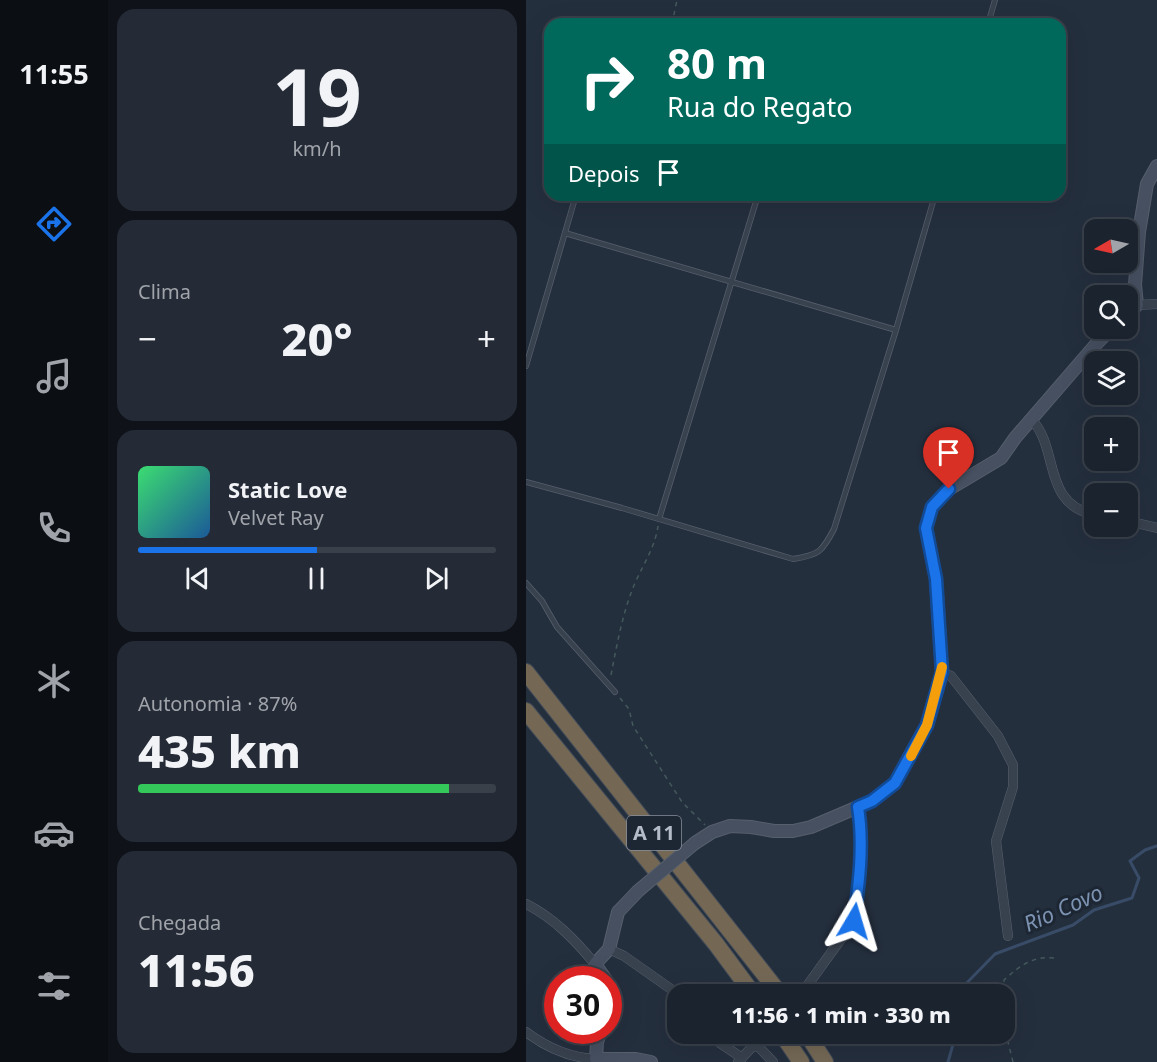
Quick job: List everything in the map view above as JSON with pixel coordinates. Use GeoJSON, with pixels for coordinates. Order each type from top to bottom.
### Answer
{"type":"FeatureCollection","features":[{"type":"Feature","properties":{"kind":"highway","name":"A 11"},"geometry":{"type":"LineString","coordinates":[[526,672],[772,984]]}},
{"type":"Feature","properties":{"kind":"highway","name":"A 11"},"geometry":{"type":"LineString","coordinates":[[526,711],[716,944],[746,984]]}},
{"type":"Feature","properties":{"kind":"highway"},"geometry":{"type":"LineString","coordinates":[[789,1044],[801,1062]]}},
{"type":"Feature","properties":{"kind":"highway"},"geometry":{"type":"LineString","coordinates":[[813,1044],[825,1062]]}},
{"type":"Feature","properties":{"kind":"street"},"geometry":{"type":"LineString","coordinates":[[1135,285],[1139,232],[1156,166]]}},
{"type":"Feature","properties":{"kind":"street"},"geometry":{"type":"LineString","coordinates":[[1138,308],[1156,304]]}},
{"type":"Feature","properties":{"kind":"street"},"geometry":{"type":"LineString","coordinates":[[526,904],[560,925],[595,964],[609,949],[618,912],[638,891],[695,843],[712,832],[730,826],[793,831],[811,827],[872,801],[895,783],[927,725],[942,672],[936,579],[926,528],[932,507],[949,489],[1000,458],[1101,339]]}},
{"type":"Feature","properties":{"kind":"street"},"geometry":{"type":"LineString","coordinates":[[1031,419],[1038,426],[1045,441],[1056,483],[1068,500],[1084,512]]}},
{"type":"Feature","properties":{"kind":"street"},"geometry":{"type":"LineString","coordinates":[[1138,524],[1156,528]]}},
{"type":"Feature","properties":{"kind":"street"},"geometry":{"type":"LineString","coordinates":[[942,672],[951,676],[998,736],[1013,765],[1013,787],[996,841],[1008,936]]}},
{"type":"Feature","properties":{"kind":"street"},"geometry":{"type":"LineString","coordinates":[[808,984],[854,921],[860,878],[861,824],[858,807]]}},
{"type":"Feature","properties":{"kind":"street"},"geometry":{"type":"LineString","coordinates":[[609,949],[624,956],[667,986]]}},
{"type":"Feature","properties":{"kind":"street"},"geometry":{"type":"LineString","coordinates":[[526,1032],[543,1044],[587,1059],[636,1059],[650,1062]]}},
{"type":"Feature","properties":{"kind":"street"},"geometry":{"type":"LineString","coordinates":[[596,1059],[597,1044]]}},
{"type":"Feature","properties":{"kind":"street"},"geometry":{"type":"LineString","coordinates":[[721,1044],[740,1060],[752,1047],[758,1046],[773,1062]]}},
{"type":"Feature","properties":{"kind":"lane"},"geometry":{"type":"LineString","coordinates":[[990,18],[995,0]]}},
{"type":"Feature","properties":{"kind":"lane"},"geometry":{"type":"LineString","coordinates":[[526,366],[574,201]]}},
{"type":"Feature","properties":{"kind":"lane"},"geometry":{"type":"LineString","coordinates":[[659,519],[756,201]]}},
{"type":"Feature","properties":{"kind":"lane"},"geometry":{"type":"LineString","coordinates":[[526,482],[793,559],[810,556],[825,548],[834,529],[933,201]]}},
{"type":"Feature","properties":{"kind":"lane"},"geometry":{"type":"LineString","coordinates":[[565,233],[896,330]]}},
{"type":"Feature","properties":{"kind":"lane"},"geometry":{"type":"LineString","coordinates":[[526,583],[542,601],[557,627],[614,692]]}},
{"type":"Feature","properties":{"kind":"path"},"geometry":{"type":"LineString","coordinates":[[673,18],[677,0]]}},
{"type":"Feature","properties":{"kind":"path"},"geometry":{"type":"LineString","coordinates":[[659,519],[656,540],[635,584],[617,643],[611,676],[614,692],[629,709],[633,726],[682,802],[712,832]]}},
{"type":"Feature","properties":{"kind":"path"},"geometry":{"type":"LineString","coordinates":[[1013,1062],[1006,1034],[1004,980],[1018,968],[1040,957],[1055,958]]}},
{"type":"Feature","properties":{"kind":"waterway","name":"Rio Covo"},"geometry":{"type":"LineString","coordinates":[[966,984],[995,954],[1073,925],[1094,910],[1132,898],[1139,878],[1130,861],[1145,850],[1157,846]]}},
{"type":"Feature","properties":{"kind":"waterway","name":"Rio Covo"},"geometry":{"type":"LineString","coordinates":[[948,1062],[953,1044]]}},
{"type":"Feature","properties":{"kind":"slow traffic"},"geometry":{"type":"LineString","coordinates":[[911,756],[927,725],[942,667]]}},
{"type":"Feature","properties":{"kind":"route"},"geometry":{"type":"LineString","coordinates":[[854,921],[860,878],[861,824],[858,807],[872,801],[895,783],[927,725],[942,672],[941,628],[936,579],[926,528],[932,507],[949,489]]}}]}
